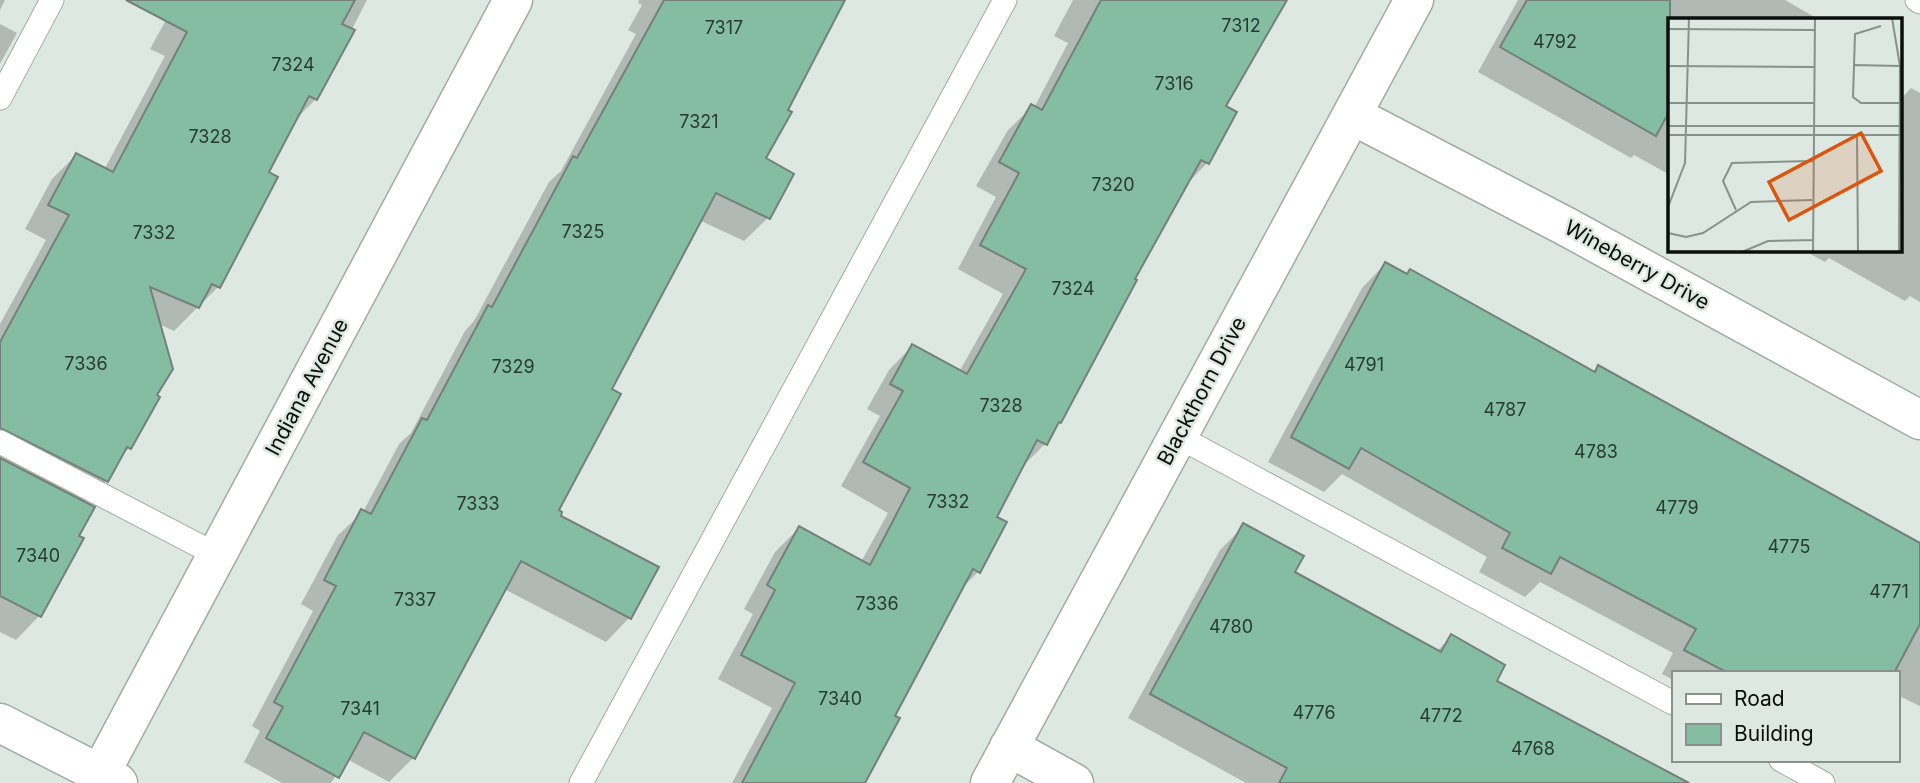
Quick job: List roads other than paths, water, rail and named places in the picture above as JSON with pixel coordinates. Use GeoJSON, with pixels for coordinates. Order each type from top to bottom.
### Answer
{"type":"FeatureCollection","features":[{"type":"Feature","properties":{"kind":"street","name":"Indiana Avenue"},"geometry":{"type":"LineString","coordinates":[[109,778],[217,555],[513,0]]}},
{"type":"Feature","properties":{"kind":"street","name":"Blackthorn Drive"},"geometry":{"type":"LineString","coordinates":[[990,783],[1414,0]]}},
{"type":"Feature","properties":{"kind":"street","name":"Wineberry Drive"},"geometry":{"type":"LineString","coordinates":[[1352,115],[1567,227],[1920,420]]}},
{"type":"Feature","properties":{"kind":"street"},"geometry":{"type":"LineString","coordinates":[[0,723],[109,778]]}},
{"type":"Feature","properties":{"kind":"street"},"geometry":{"type":"LineString","coordinates":[[1009,747],[1074,783]]}},
{"type":"Feature","properties":{"kind":"lane"},"geometry":{"type":"LineString","coordinates":[[0,99],[52,0]]}},
{"type":"Feature","properties":{"kind":"lane"},"geometry":{"type":"LineString","coordinates":[[581,783],[1005,0]]}},
{"type":"Feature","properties":{"kind":"lane"},"geometry":{"type":"LineString","coordinates":[[1177,436],[1672,701]]}},
{"type":"Feature","properties":{"kind":"lane"},"geometry":{"type":"LineString","coordinates":[[0,442],[217,555]]}},
{"type":"Feature","properties":{"kind":"lane"},"geometry":{"type":"LineString","coordinates":[[1785,762],[1823,783]]}}]}
